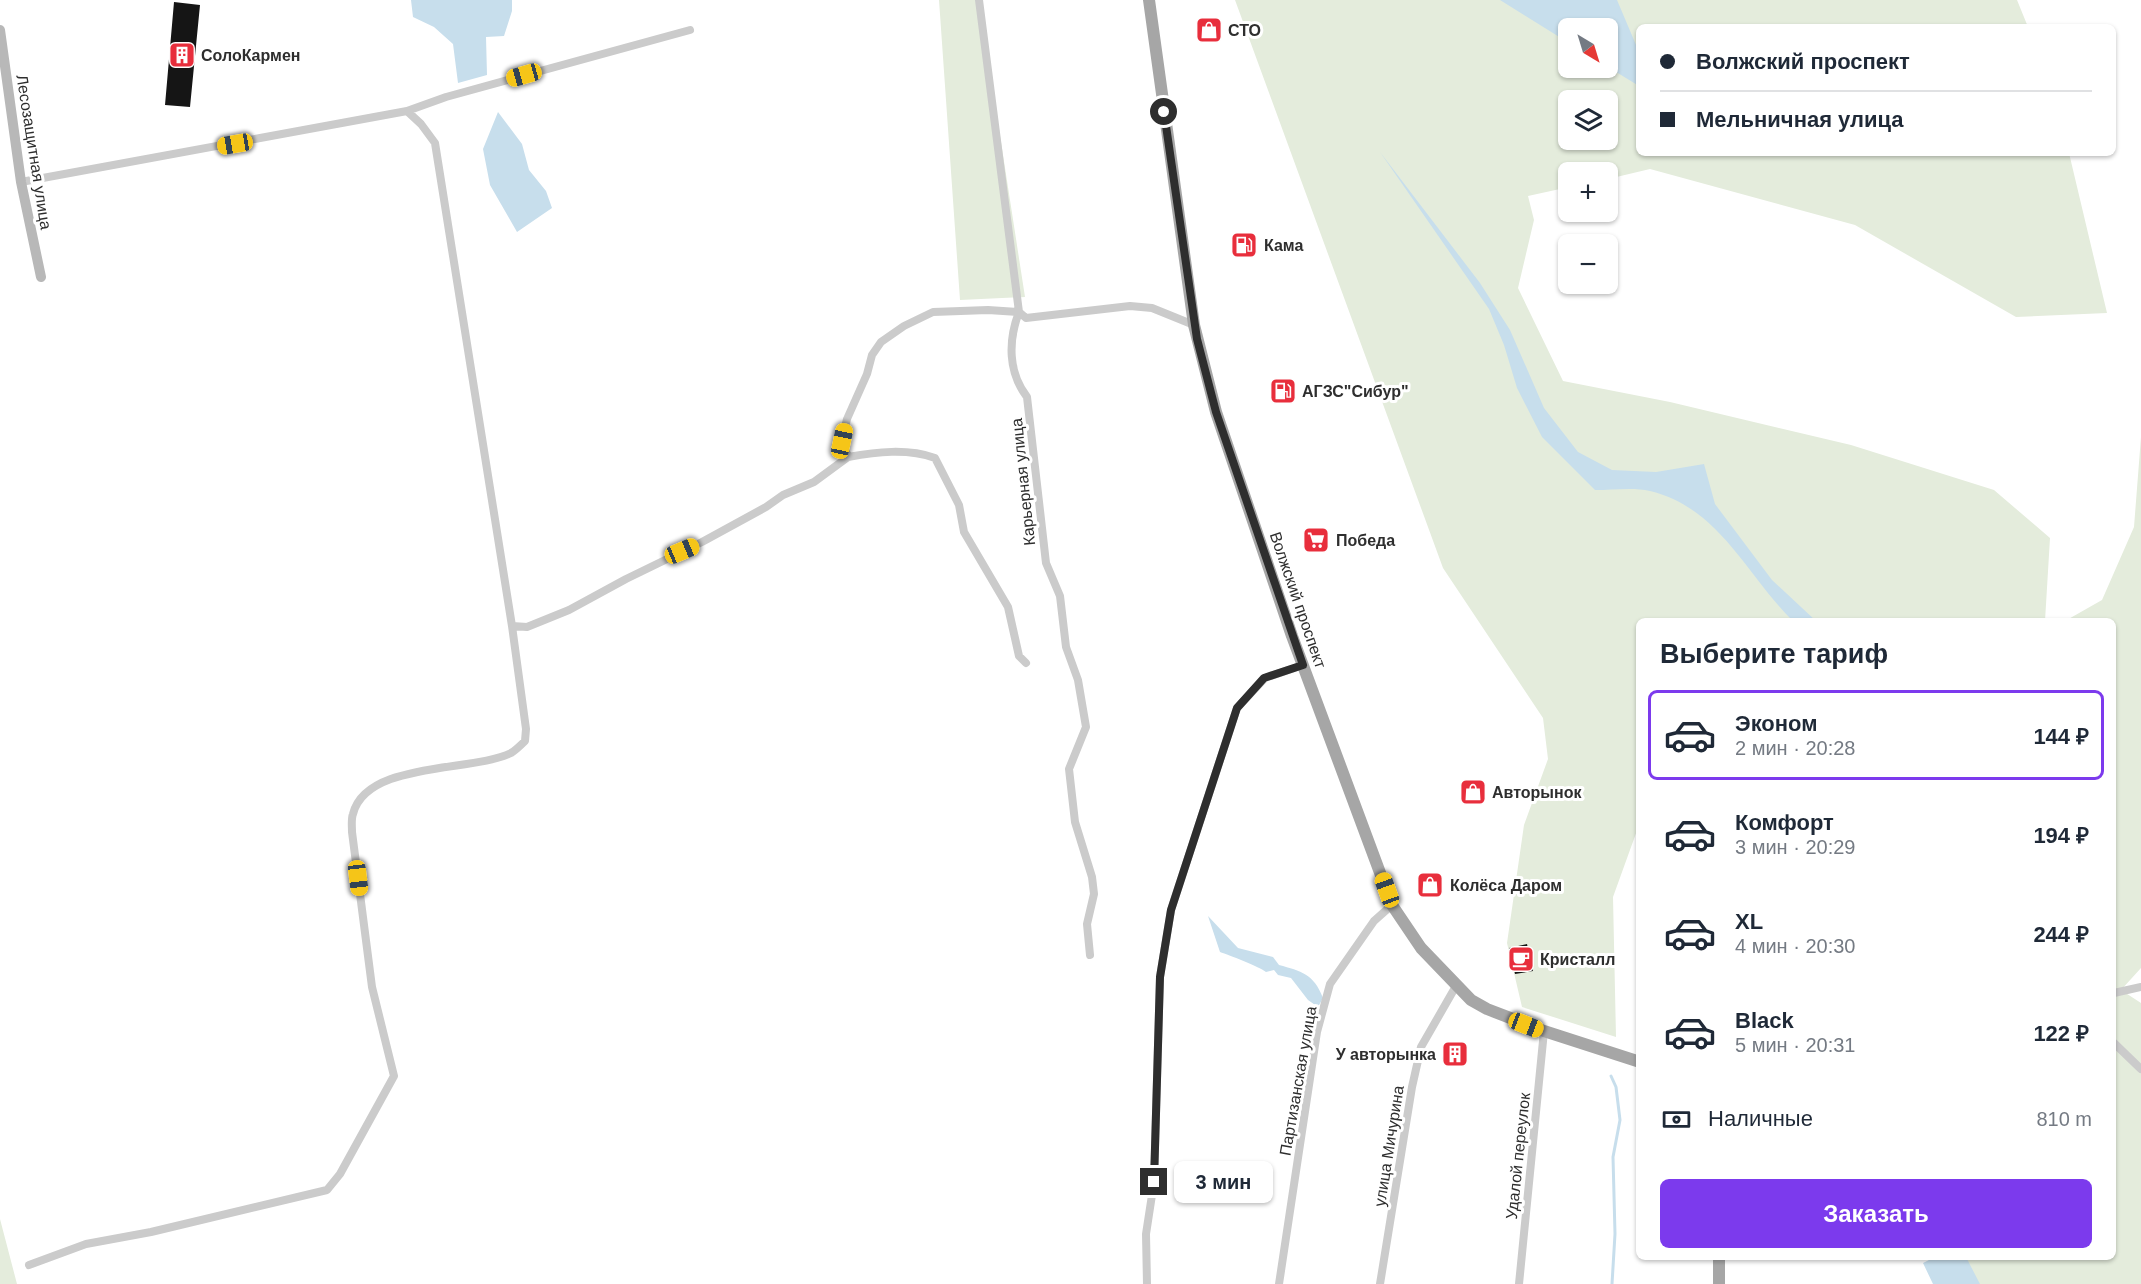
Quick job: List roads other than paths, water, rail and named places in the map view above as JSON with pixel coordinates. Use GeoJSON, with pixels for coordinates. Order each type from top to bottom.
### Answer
{"type":"FeatureCollection","features":[{"type":"Feature","properties":{"kind":"main road","name":"Волжский проспект"},"geometry":{"type":"LineString","coordinates":[[1149,0],[1194,325],[1216,412],[1303,665],[1392,905],[1421,948],[1456,987],[1487,1009],[1544,1031],[1636,1061]]}},
{"type":"Feature","properties":{"kind":"main road"},"geometry":{"type":"LineString","coordinates":[[1719,1260],[1719,1284]]}},
{"type":"Feature","properties":{"kind":"street","name":"Карьерная улица"},"geometry":{"type":"LineString","coordinates":[[979,0],[1019,312],[1012,336],[1012,369],[1019,387],[1027,397],[1046,563],[1060,596],[1066,647],[1078,680],[1086,727],[1069,769],[1075,822],[1092,877],[1094,894],[1087,924],[1090,955]]}},
{"type":"Feature","properties":{"kind":"street","name":"Лесозащитная улица"},"geometry":{"type":"LineString","coordinates":[[0,30],[21,182],[41,277]]}},
{"type":"Feature","properties":{"kind":"street"},"geometry":{"type":"LineString","coordinates":[[21,182],[407,111],[490,84],[690,30]]}},
{"type":"Feature","properties":{"kind":"street"},"geometry":{"type":"LineString","coordinates":[[29,1265],[87,1244],[163,1229],[327,1190],[340,1174],[394,1077],[372,987],[352,832],[353,813],[362,798],[372,790],[403,775],[509,754],[525,741],[526,729],[512,626],[435,143],[421,124],[407,111]]}},
{"type":"Feature","properties":{"kind":"street"},"geometry":{"type":"LineString","coordinates":[[848,457],[842,441],[847,419],[867,374],[872,355],[881,342],[904,326],[933,312],[956,309],[1019,312],[1026,318],[1130,306],[1152,308],[1194,325]]}},
{"type":"Feature","properties":{"kind":"street"},"geometry":{"type":"LineString","coordinates":[[512,626],[527,627],[569,610],[702,542],[783,495],[814,482],[848,457],[879,452],[923,454],[935,458],[958,505],[964,532],[1008,607],[1019,656],[1026,663]]}},
{"type":"Feature","properties":{"kind":"street"},"geometry":{"type":"LineString","coordinates":[[1147,1284],[1146,1234],[1154,1182],[1160,977],[1171,910],[1237,708],[1264,678],[1303,665]]}},
{"type":"Feature","properties":{"kind":"street","name":"Партизанская улица"},"geometry":{"type":"LineString","coordinates":[[1279,1284],[1317,1032],[1330,984],[1374,921],[1392,905]]}},
{"type":"Feature","properties":{"kind":"street","name":"улица Мичурина"},"geometry":{"type":"LineString","coordinates":[[1380,1284],[1412,1087],[1421,1047],[1456,987]]}},
{"type":"Feature","properties":{"kind":"street"},"geometry":{"type":"LineString","coordinates":[[2116,993],[2141,987]]}},
{"type":"Feature","properties":{"kind":"street","name":"Удалой переулок"},"geometry":{"type":"LineString","coordinates":[[1519,1284],[1544,1031]]}},
{"type":"Feature","properties":{"kind":"street"},"geometry":{"type":"LineString","coordinates":[[2116,1045],[2141,1069]]}},
{"type":"Feature","properties":{"kind":"water"},"geometry":{"type":"Polygon","coordinates":[[[411,0],[512,0],[512,11],[504,36],[486,37],[487,75],[458,83],[453,44],[434,27],[413,17],[411,0]]]}},
{"type":"Feature","properties":{"kind":"water"},"geometry":{"type":"Polygon","coordinates":[[[1500,0],[1617,0],[1636,45],[1636,84],[1618,73],[1618,18],[1558,18],[1558,36],[1500,0]]]}},
{"type":"Feature","properties":{"kind":"water"},"geometry":{"type":"Polygon","coordinates":[[[498,112],[522,144],[529,170],[546,191],[552,208],[517,232],[490,185],[483,149],[498,112]]]}},
{"type":"Feature","properties":{"kind":"water"},"geometry":{"type":"Polygon","coordinates":[[[1380,152],[1480,283],[1510,330],[1544,408],[1578,452],[1612,470],[1656,472],[1704,464],[1715,504],[1772,580],[1813,618],[1790,618],[1714,527],[1695,512],[1674,500],[1650,491],[1595,490],[1542,437],[1517,388],[1504,345],[1489,309],[1380,152]]]}},
{"type":"Feature","properties":{"kind":"water"},"geometry":{"type":"Polygon","coordinates":[[[1208,916],[1238,948],[1273,957],[1279,965],[1300,972],[1311,979],[1323,998],[1318,1007],[1308,1000],[1291,978],[1278,975],[1274,970],[1266,972],[1220,952],[1208,916]]]}},
{"type":"Feature","properties":{"kind":"water"},"geometry":{"type":"Polygon","coordinates":[[[1929,1260],[1968,1260],[1980,1284],[1933,1284],[1923,1263],[1929,1260]]]}},
{"type":"Feature","properties":{"kind":"waterway"},"geometry":{"type":"LineString","coordinates":[[1611,1076],[1616,1087],[1620,1120],[1613,1157],[1615,1234],[1612,1284]]}},
{"type":"Feature","properties":{"kind":"place","name":"СТО"},"geometry":{"type":"Point","coordinates":[1209,30]}},
{"type":"Feature","properties":{"kind":"place","name":"СолоКармен"},"geometry":{"type":"Point","coordinates":[182,55]}},
{"type":"Feature","properties":{"kind":"place","name":"Кама"},"geometry":{"type":"Point","coordinates":[1244,245]}},
{"type":"Feature","properties":{"kind":"place","name":"АГЗС\"Сибур\""},"geometry":{"type":"Point","coordinates":[1283,391]}},
{"type":"Feature","properties":{"kind":"place","name":"Победа"},"geometry":{"type":"Point","coordinates":[1316,540]}},
{"type":"Feature","properties":{"kind":"place","name":"Авторынок"},"geometry":{"type":"Point","coordinates":[1473,792]}},
{"type":"Feature","properties":{"kind":"place","name":"Колёса Даром"},"geometry":{"type":"Point","coordinates":[1430,885]}},
{"type":"Feature","properties":{"kind":"place","name":"Кристалл"},"geometry":{"type":"Point","coordinates":[1521,959]}},
{"type":"Feature","properties":{"kind":"place","name":"У авторынка"},"geometry":{"type":"Point","coordinates":[1455,1054]}}]}
